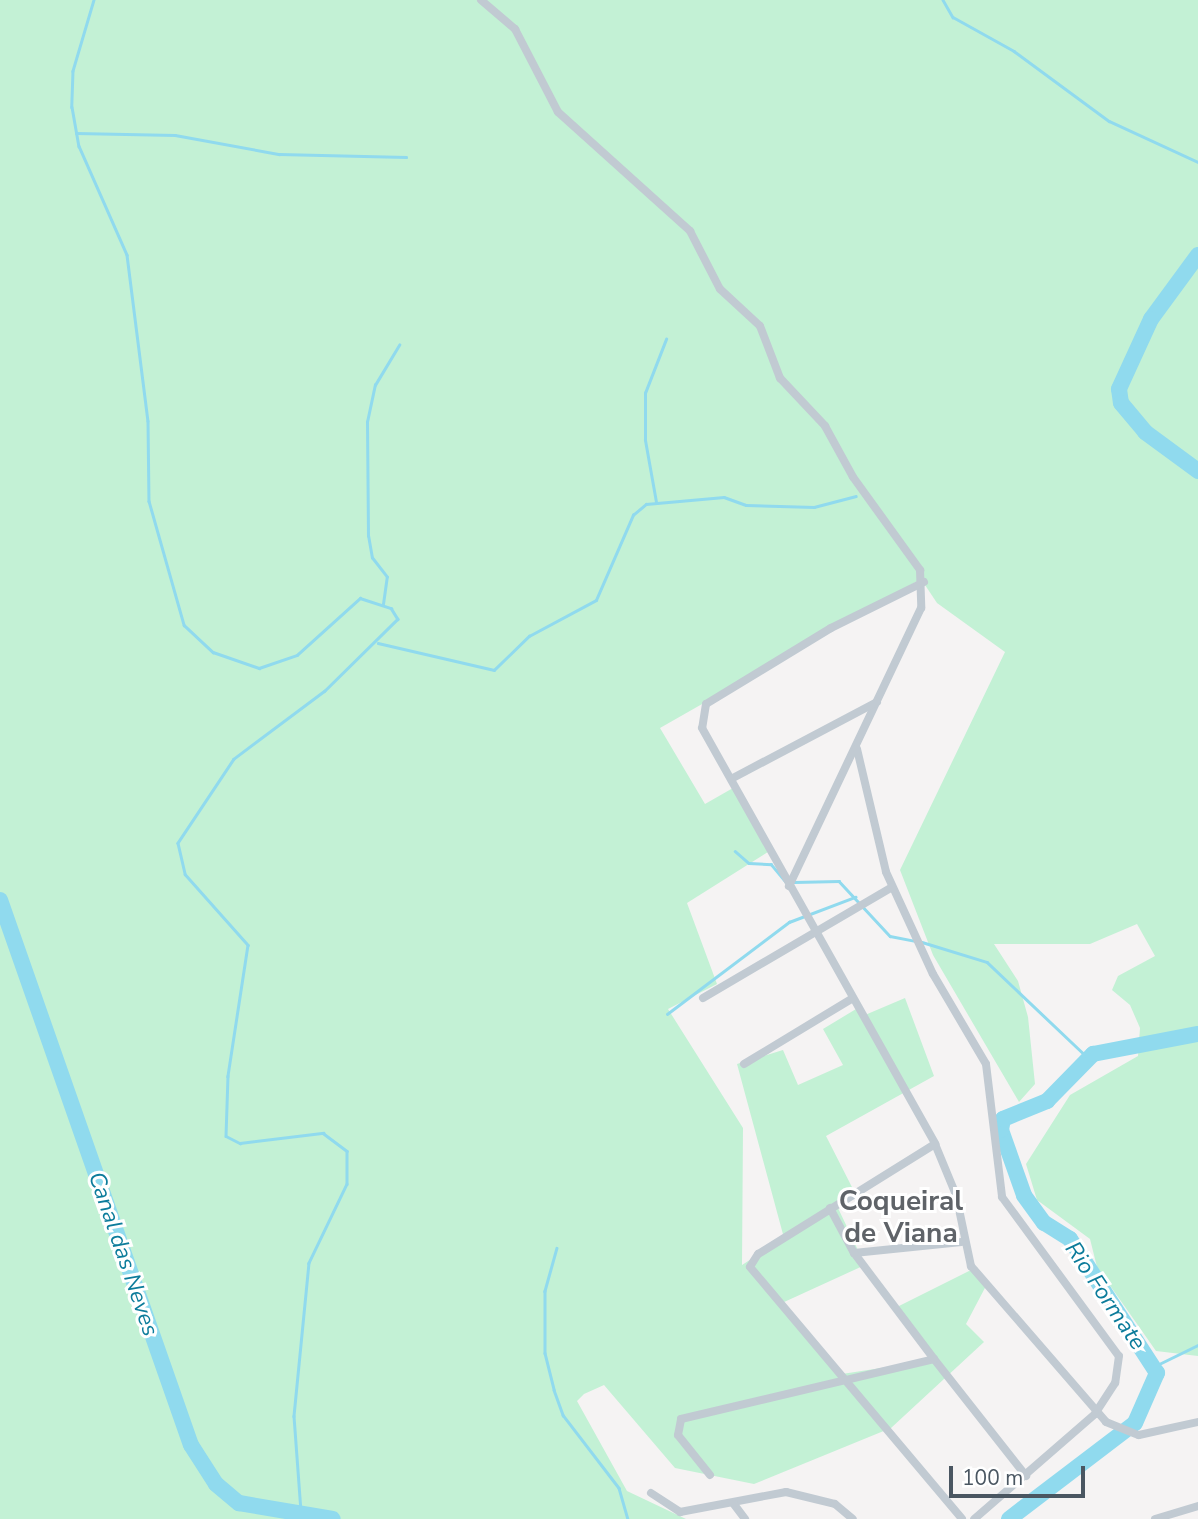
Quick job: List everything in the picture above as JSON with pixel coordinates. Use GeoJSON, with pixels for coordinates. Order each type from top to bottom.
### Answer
{"type":"FeatureCollection","features":[{"type":"Feature","properties":{"kind":"street"},"geometry":{"type":"LineString","coordinates":[[481,0],[515,29],[558,112],[664,201],[690,231],[720,289],[757,320],[780,378],[825,426],[924,582],[921,608],[857,750],[789,886]]}},
{"type":"Feature","properties":{"kind":"street"},"geometry":{"type":"LineString","coordinates":[[924,582],[831,628],[705,704],[702,728],[935,1144],[956,1195],[961,1242],[971,1266],[1095,1414],[1106,1422],[1127,1434],[1198,1422]]}},
{"type":"Feature","properties":{"kind":"street"},"geometry":{"type":"LineString","coordinates":[[731,779],[877,702]]}},
{"type":"Feature","properties":{"kind":"street"},"geometry":{"type":"LineString","coordinates":[[857,750],[892,887],[986,1064],[1006,1204],[1117,1349],[1115,1383],[1095,1414],[974,1519]]}},
{"type":"Feature","properties":{"kind":"street"},"geometry":{"type":"LineString","coordinates":[[703,998],[813,930],[892,887]]}},
{"type":"Feature","properties":{"kind":"street"},"geometry":{"type":"LineString","coordinates":[[744,1064],[853,998]]}},
{"type":"Feature","properties":{"kind":"street"},"geometry":{"type":"LineString","coordinates":[[935,1144],[758,1254],[750,1267],[850,1380],[962,1519]]}},
{"type":"Feature","properties":{"kind":"street"},"geometry":{"type":"LineString","coordinates":[[830,1208],[854,1252],[1026,1476]]}},
{"type":"Feature","properties":{"kind":"street"},"geometry":{"type":"LineString","coordinates":[[854,1252],[961,1242]]}},
{"type":"Feature","properties":{"kind":"street"},"geometry":{"type":"LineString","coordinates":[[710,1475],[678,1435],[681,1419],[934,1359]]}},
{"type":"Feature","properties":{"kind":"street"},"geometry":{"type":"LineString","coordinates":[[651,1493],[680,1512],[786,1492],[835,1504],[853,1519]]}},
{"type":"Feature","properties":{"kind":"street"},"geometry":{"type":"LineString","coordinates":[[733,1503],[745,1519]]}},
{"type":"Feature","properties":{"kind":"street"},"geometry":{"type":"LineString","coordinates":[[1155,1519],[1198,1506]]}},
{"type":"Feature","properties":{"kind":"green space"},"geometry":{"type":"Polygon","coordinates":[[[0,0],[1198,0],[1198,1356],[1156,1351],[1097,1267],[1090,1239],[1037,1200],[1026,1164],[1070,1095],[1138,1056],[1140,1028],[1130,1005],[1112,990],[1118,976],[1155,956],[1137,924],[1090,944],[994,944],[1018,981],[1028,1017],[1035,1084],[1019,1102],[933,955],[900,870],[1005,652],[937,603],[921,579],[660,728],[705,804],[733,788],[771,850],[687,903],[717,984],[668,1009],[743,1128],[742,1265],[784,1238],[737,1064],[783,1050],[798,1085],[843,1065],[823,1029],[861,1006],[865,1015],[905,998],[934,1076],[826,1136],[857,1197],[838,1208],[865,1265],[782,1303],[842,1374],[933,1360],[895,1308],[977,1267],[987,1284],[966,1324],[984,1342],[891,1428],[754,1484],[675,1468],[604,1385],[584,1394],[577,1401],[627,1491],[686,1519],[0,1519],[0,0]]]}},
{"type":"Feature","properties":{"kind":"waterway"},"geometry":{"type":"LineString","coordinates":[[94,0],[73,71],[72,107],[79,146],[127,255],[148,421],[149,501],[184,625],[213,652],[259,668],[297,655],[360,598],[391,608],[398,619],[325,691],[234,759],[178,843],[185,874],[248,945],[228,1076],[226,1136],[240,1143],[323,1133],[347,1151],[347,1184],[309,1263],[294,1416],[301,1511]]}},
{"type":"Feature","properties":{"kind":"waterway"},"geometry":{"type":"LineString","coordinates":[[943,0],[953,17],[1014,51],[1109,121],[1198,162]]}},
{"type":"Feature","properties":{"kind":"waterway"},"geometry":{"type":"LineString","coordinates":[[76,133],[175,135],[279,154],[406,157]]}},
{"type":"Feature","properties":{"kind":"waterway","name":"Rio Formate"},"geometry":{"type":"LineString","coordinates":[[1198,255],[1151,319],[1119,389],[1121,403],[1145,432],[1198,471]]}},
{"type":"Feature","properties":{"kind":"waterway"},"geometry":{"type":"LineString","coordinates":[[656,502],[645,440],[645,393],[666,339]]}},
{"type":"Feature","properties":{"kind":"waterway"},"geometry":{"type":"LineString","coordinates":[[383,604],[387,577],[372,558],[368,536],[367,422],[375,385],[399,345]]}},
{"type":"Feature","properties":{"kind":"waterway"},"geometry":{"type":"LineString","coordinates":[[378,643],[494,670],[529,636],[596,600],[633,515],[646,504],[724,497],[746,505],[814,507],[856,496]]}},
{"type":"Feature","properties":{"kind":"waterway"},"geometry":{"type":"LineString","coordinates":[[735,851],[749,863],[771,864],[787,883]]}},
{"type":"Feature","properties":{"kind":"waterway"},"geometry":{"type":"LineString","coordinates":[[794,882],[839,881],[890,936],[915,941]]}},
{"type":"Feature","properties":{"kind":"waterway"},"geometry":{"type":"LineString","coordinates":[[667,1014],[789,922],[855,897]]}},
{"type":"Feature","properties":{"kind":"waterway","name":"Canal das Neves"},"geometry":{"type":"LineString","coordinates":[[0,900],[191,1445],[216,1484],[239,1503],[333,1519]]}},
{"type":"Feature","properties":{"kind":"waterway"},"geometry":{"type":"LineString","coordinates":[[922,942],[987,962],[1087,1057]]}},
{"type":"Feature","properties":{"kind":"waterway","name":"Rio Formate"},"geometry":{"type":"LineString","coordinates":[[1009,1519],[1135,1423],[1157,1373],[1070,1239],[1044,1223],[1024,1195],[1001,1130],[1003,1119],[1047,1101],[1093,1054],[1198,1034]]}},
{"type":"Feature","properties":{"kind":"waterway"},"geometry":{"type":"LineString","coordinates":[[557,1248],[545,1291],[545,1353],[554,1390],[563,1415],[619,1488],[628,1519]]}},
{"type":"Feature","properties":{"kind":"waterway"},"geometry":{"type":"LineString","coordinates":[[1155,1366],[1198,1345]]}},
{"type":"Feature","properties":{"kind":"district","name":"Coqueiral de Viana"},"geometry":{"type":"Point","coordinates":[901,1217]}}]}
